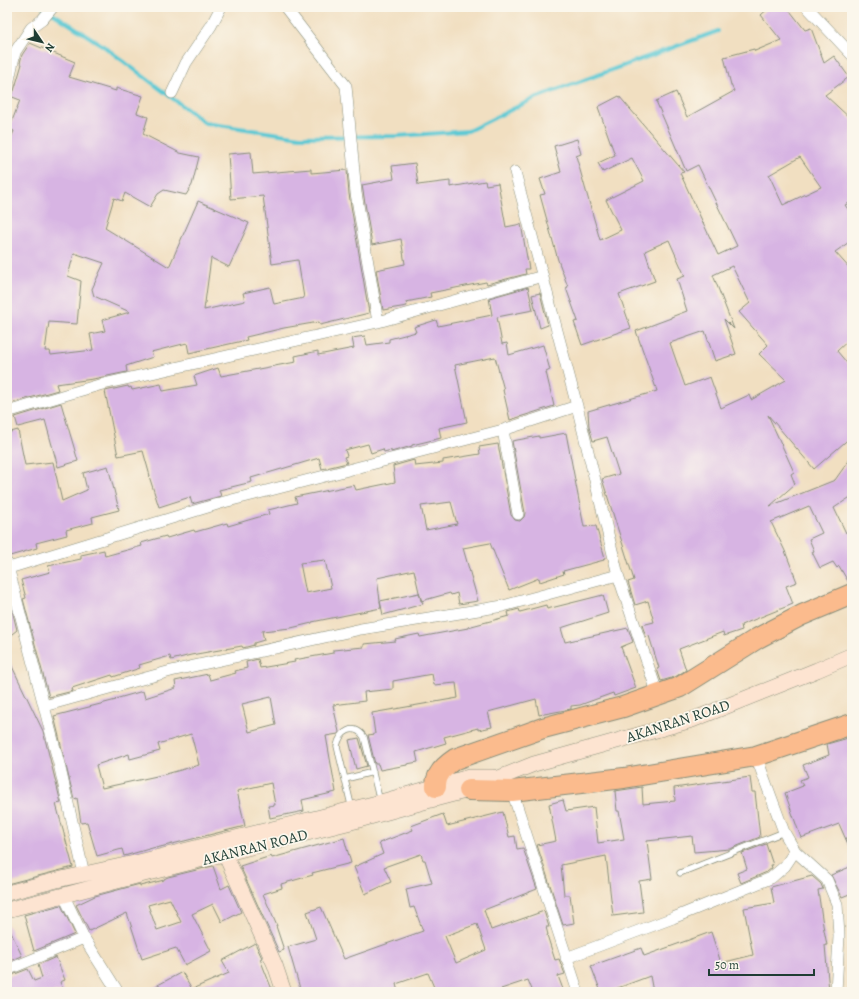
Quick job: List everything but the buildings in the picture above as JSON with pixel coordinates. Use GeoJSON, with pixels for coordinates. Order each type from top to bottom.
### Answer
{"type":"FeatureCollection","features":[{"type":"Feature","properties":{"kind":"highway"},"geometry":{"type":"LineString","coordinates":[[436,786],[435,781],[438,776],[447,765],[456,759],[543,728],[623,707],[680,687],[758,638],[802,615],[852,594]]}},
{"type":"Feature","properties":{"kind":"highway"},"geometry":{"type":"LineString","coordinates":[[468,790],[506,784],[624,778],[756,756],[852,724]]}},
{"type":"Feature","properties":{"kind":"main road","name":"AKANRAN ROAD"},"geometry":{"type":"LineString","coordinates":[[7,893],[84,874],[146,861],[352,808],[381,802],[469,777],[506,784],[534,764],[692,720],[817,670],[852,654]]}},
{"type":"Feature","properties":{"kind":"main road","name":"AKANRAN ROAD"},"geometry":{"type":"LineString","coordinates":[[7,910],[354,821],[468,790]]}},
{"type":"Feature","properties":{"kind":"main road"},"geometry":{"type":"LineString","coordinates":[[225,854],[275,965],[284,992]]}},
{"type":"Feature","properties":{"kind":"street"},"geometry":{"type":"LineString","coordinates":[[172,93],[186,63],[211,26],[221,7]]}},
{"type":"Feature","properties":{"kind":"street"},"geometry":{"type":"LineString","coordinates":[[285,7],[346,86],[356,193],[378,322]]}},
{"type":"Feature","properties":{"kind":"street"},"geometry":{"type":"LineString","coordinates":[[807,7],[852,55]]}},
{"type":"Feature","properties":{"kind":"street"},"geometry":{"type":"LineString","coordinates":[[7,89],[15,52],[31,28],[42,20],[50,11]]}},
{"type":"Feature","properties":{"kind":"street"},"geometry":{"type":"LineString","coordinates":[[515,172],[577,406],[618,575],[658,695]]}},
{"type":"Feature","properties":{"kind":"street"},"geometry":{"type":"LineString","coordinates":[[7,412],[99,385],[378,322],[543,276]]}},
{"type":"Feature","properties":{"kind":"street"},"geometry":{"type":"LineString","coordinates":[[84,874],[59,764],[8,566],[224,502],[503,430],[577,406]]}},
{"type":"Feature","properties":{"kind":"street"},"geometry":{"type":"LineString","coordinates":[[503,430],[518,514]]}},
{"type":"Feature","properties":{"kind":"street"},"geometry":{"type":"LineString","coordinates":[[44,706],[171,671],[361,629],[502,606],[618,575]]}},
{"type":"Feature","properties":{"kind":"street"},"geometry":{"type":"LineString","coordinates":[[756,756],[784,832],[795,851],[828,880],[837,904],[839,936],[836,992]]}},
{"type":"Feature","properties":{"kind":"street"},"geometry":{"type":"LineString","coordinates":[[506,784],[578,992]]}},
{"type":"Feature","properties":{"kind":"street"},"geometry":{"type":"LineString","coordinates":[[566,958],[673,918],[770,878],[785,866],[795,851]]}},
{"type":"Feature","properties":{"kind":"street"},"geometry":{"type":"LineString","coordinates":[[64,896],[84,938],[118,992]]}},
{"type":"Feature","properties":{"kind":"street"},"geometry":{"type":"LineString","coordinates":[[7,970],[84,938]]}},
{"type":"Feature","properties":{"kind":"lane"},"geometry":{"type":"LineString","coordinates":[[352,808],[336,746],[338,738],[344,732],[351,730],[361,732],[364,737],[381,802]]}},
{"type":"Feature","properties":{"kind":"lane"},"geometry":{"type":"LineString","coordinates":[[345,779],[374,772]]}},
{"type":"Feature","properties":{"kind":"lane"},"geometry":{"type":"LineString","coordinates":[[680,873],[784,832]]}},
{"type":"Feature","properties":{"kind":"waterway"},"geometry":{"type":"LineString","coordinates":[[43,7],[102,45],[205,123],[300,137],[398,136],[468,131],[535,98],[718,31]]}}]}
